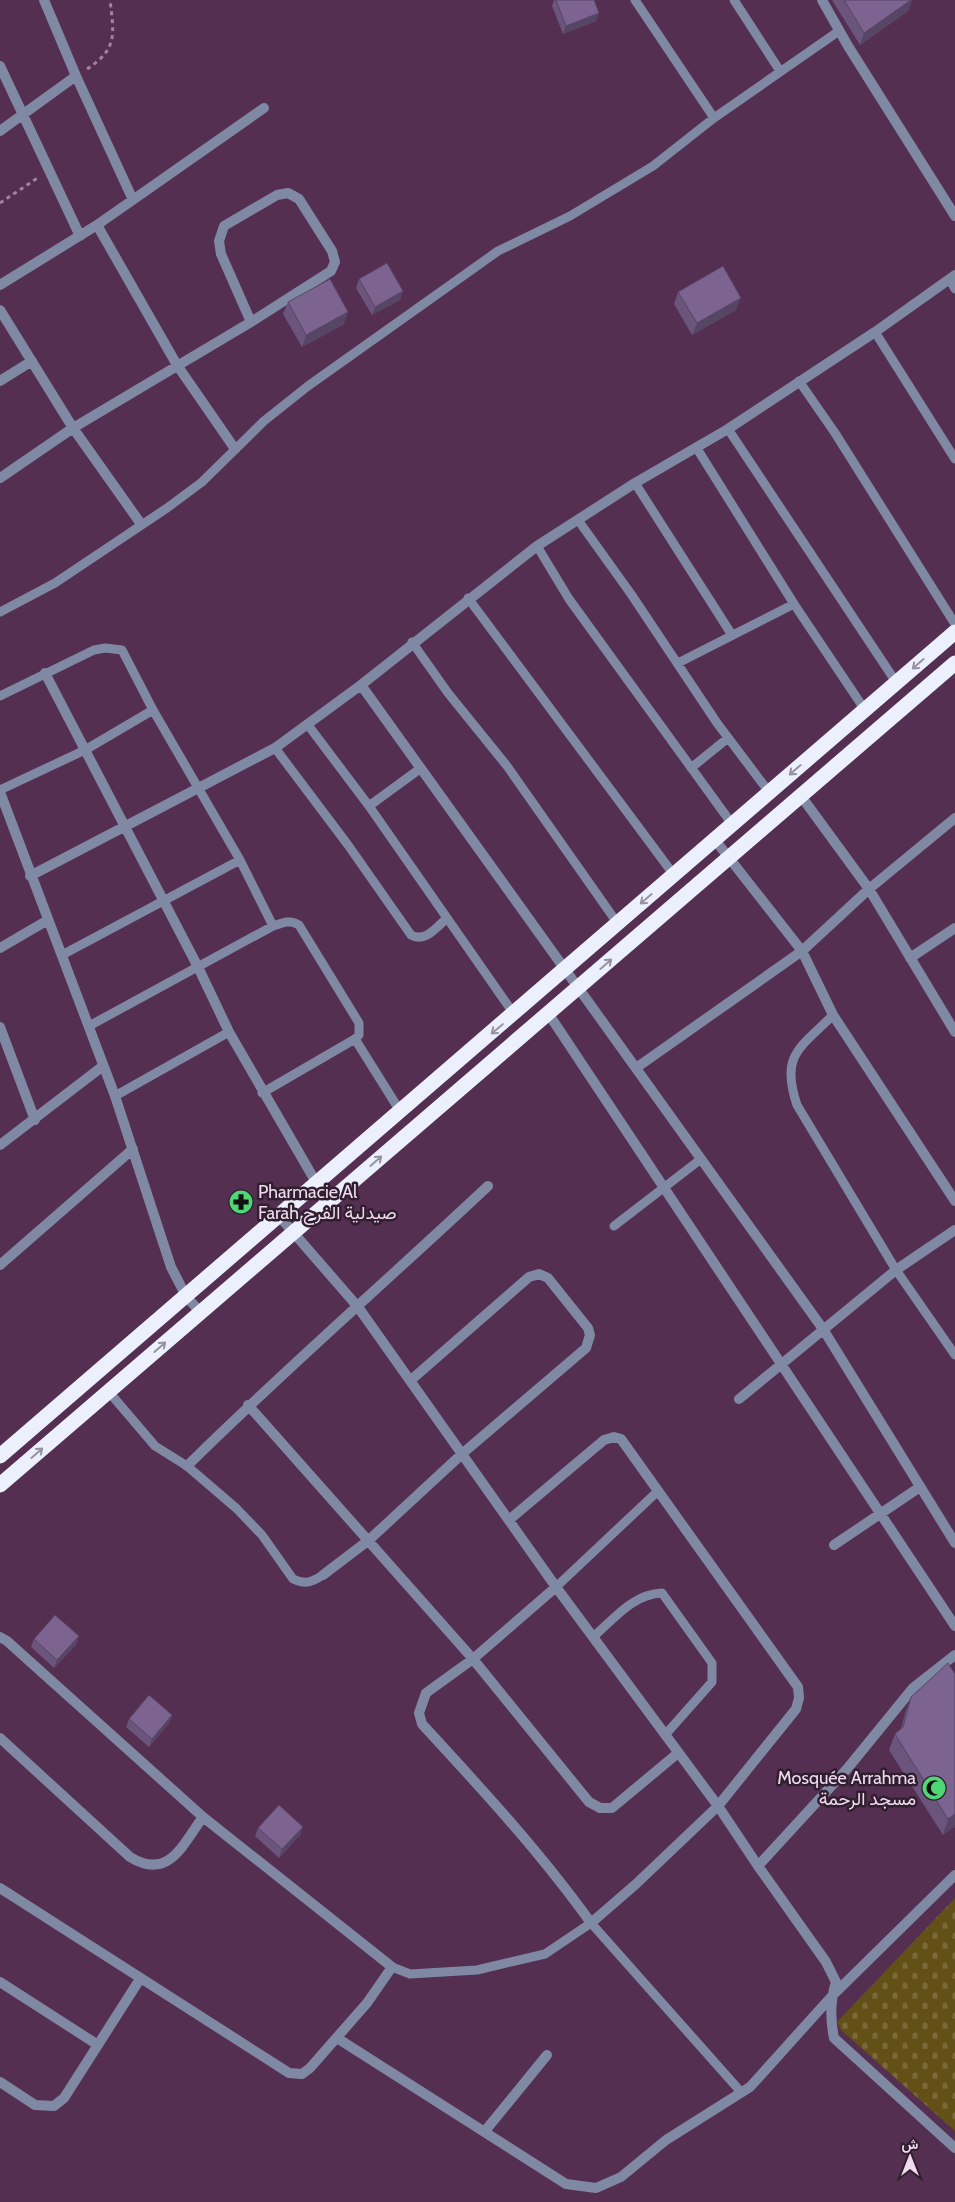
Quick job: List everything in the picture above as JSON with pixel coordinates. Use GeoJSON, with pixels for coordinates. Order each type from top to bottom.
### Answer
{"type":"FeatureCollection","features":[{"type":"Feature","properties":{"kind":"highway"},"geometry":{"type":"LineString","coordinates":[[0,1456],[955,632]]}},
{"type":"Feature","properties":{"kind":"highway"},"geometry":{"type":"LineString","coordinates":[[0,1485],[955,663]]}},
{"type":"Feature","properties":{"kind":"street"},"geometry":{"type":"LineString","coordinates":[[44,0],[76,76],[133,200]]}},
{"type":"Feature","properties":{"kind":"street"},"geometry":{"type":"LineString","coordinates":[[822,0],[839,31],[955,216]]}},
{"type":"Feature","properties":{"kind":"street"},"geometry":{"type":"LineString","coordinates":[[0,66],[80,236]]}},
{"type":"Feature","properties":{"kind":"street"},"geometry":{"type":"LineString","coordinates":[[0,131],[24,116],[76,76]]}},
{"type":"Feature","properties":{"kind":"street"},"geometry":{"type":"LineString","coordinates":[[1,282],[97,225],[264,108]]}},
{"type":"Feature","properties":{"kind":"street"},"geometry":{"type":"LineString","coordinates":[[0,478],[74,428],[251,322],[331,271],[335,262],[332,251],[299,198],[288,193],[277,195],[224,226],[219,241],[221,254],[251,322]]}},
{"type":"Feature","properties":{"kind":"street"},"geometry":{"type":"LineString","coordinates":[[97,225],[177,365],[235,449]]}},
{"type":"Feature","properties":{"kind":"street"},"geometry":{"type":"LineString","coordinates":[[30,876],[274,748],[361,685],[412,642],[537,546],[635,483],[728,429],[875,332],[952,277]]}},
{"type":"Feature","properties":{"kind":"street"},"geometry":{"type":"LineString","coordinates":[[0,310],[74,428],[141,524]]}},
{"type":"Feature","properties":{"kind":"street"},"geometry":{"type":"LineString","coordinates":[[0,381],[32,361]]}},
{"type":"Feature","properties":{"kind":"street"},"geometry":{"type":"LineString","coordinates":[[45,673],[125,825],[229,1032],[262,1093],[317,1184]]}},
{"type":"Feature","properties":{"kind":"street"},"geometry":{"type":"LineString","coordinates":[[361,685],[823,1329],[955,1542]]}},
{"type":"Feature","properties":{"kind":"street"},"geometry":{"type":"LineString","coordinates":[[0,791],[30,876],[115,1096],[171,1267],[186,1296],[200,1312]]}},
{"type":"Feature","properties":{"kind":"street"},"geometry":{"type":"LineString","coordinates":[[801,796],[869,889],[955,1032]]}},
{"type":"Feature","properties":{"kind":"street"},"geometry":{"type":"LineString","coordinates":[[636,1068],[802,951],[869,889],[955,818]]}},
{"type":"Feature","properties":{"kind":"street"},"geometry":{"type":"LineString","coordinates":[[715,840],[802,951],[833,1015],[955,1201]]}},
{"type":"Feature","properties":{"kind":"street"},"geometry":{"type":"LineString","coordinates":[[0,948],[48,920]]}},
{"type":"Feature","properties":{"kind":"street"},"geometry":{"type":"LineString","coordinates":[[910,958],[955,928]]}},
{"type":"Feature","properties":{"kind":"street"},"geometry":{"type":"LineString","coordinates":[[548,1013],[955,1626]]}},
{"type":"Feature","properties":{"kind":"street"},"geometry":{"type":"LineString","coordinates":[[0,1028],[35,1120]]}},
{"type":"Feature","properties":{"kind":"street"},"geometry":{"type":"LineString","coordinates":[[0,1145],[103,1066]]}},
{"type":"Feature","properties":{"kind":"street"},"geometry":{"type":"LineString","coordinates":[[0,1265],[133,1149]]}},
{"type":"Feature","properties":{"kind":"street"},"geometry":{"type":"LineString","coordinates":[[187,1466],[248,1405],[358,1308],[488,1186]]}},
{"type":"Feature","properties":{"kind":"street"},"geometry":{"type":"LineString","coordinates":[[280,1216],[358,1308],[463,1453],[556,1587],[718,1806],[826,1962],[836,1982],[832,1996],[831,2025],[834,2038],[955,2148]]}},
{"type":"Feature","properties":{"kind":"street"},"geometry":{"type":"LineString","coordinates":[[739,1399],[896,1270],[955,1230]]}},
{"type":"Feature","properties":{"kind":"street"},"geometry":{"type":"LineString","coordinates":[[324,1575],[369,1540],[463,1453],[586,1348],[590,1335],[588,1328],[548,1278],[539,1274],[534,1275],[529,1277],[410,1380]]}},
{"type":"Feature","properties":{"kind":"street"},"geometry":{"type":"LineString","coordinates":[[248,1405],[369,1540],[472,1660],[589,1802],[600,1808],[612,1808],[678,1753]]}},
{"type":"Feature","properties":{"kind":"street"},"geometry":{"type":"LineString","coordinates":[[509,1520],[604,1440],[614,1437],[621,1439],[798,1687],[799,1698],[796,1709],[718,1806],[636,1884],[591,1923],[566,1887],[499,1806],[422,1724],[419,1713],[426,1693],[472,1660],[556,1587]]}},
{"type":"Feature","properties":{"kind":"street"},"geometry":{"type":"LineString","coordinates":[[834,1545],[920,1487]]}},
{"type":"Feature","properties":{"kind":"street"},"geometry":{"type":"LineString","coordinates":[[0,1637],[7,1640],[203,1817],[392,1967],[367,2003],[310,2068],[302,2074],[289,2073],[0,1888]]}},
{"type":"Feature","properties":{"kind":"street"},"geometry":{"type":"LineString","coordinates":[[758,1866],[847,1769],[913,1688],[955,1655]]}},
{"type":"Feature","properties":{"kind":"street"},"geometry":{"type":"LineString","coordinates":[[0,1738],[130,1857],[142,1865],[156,1866],[169,1862],[203,1817]]}},
{"type":"Feature","properties":{"kind":"street"},"geometry":{"type":"LineString","coordinates":[[337,2038],[566,2184],[596,2188],[621,2177],[666,2140],[759,2079],[832,1996],[955,1875]]}},
{"type":"Feature","properties":{"kind":"street"},"geometry":{"type":"LineString","coordinates":[[0,2082],[35,2105],[54,2106],[64,2098],[140,1979]]}},
{"type":"Feature","properties":{"kind":"street"},"geometry":{"type":"LineString","coordinates":[[0,1982],[98,2044]]}},
{"type":"Feature","properties":{"kind":"street"},"geometry":{"type":"LineString","coordinates":[[485,2131],[547,2055]]}},
{"type":"Feature","properties":{"kind":"lane"},"geometry":{"type":"LineString","coordinates":[[635,0],[714,118]]}},
{"type":"Feature","properties":{"kind":"lane"},"geometry":{"type":"LineString","coordinates":[[734,0],[780,71]]}},
{"type":"Feature","properties":{"kind":"lane"},"geometry":{"type":"LineString","coordinates":[[0,612],[55,583],[202,482],[264,421],[308,386],[498,251],[570,216],[653,166],[714,118],[839,31]]}},
{"type":"Feature","properties":{"kind":"lane"},"geometry":{"type":"LineString","coordinates":[[952,277],[955,289]]}},
{"type":"Feature","properties":{"kind":"lane"},"geometry":{"type":"LineString","coordinates":[[875,332],[955,459]]}},
{"type":"Feature","properties":{"kind":"lane"},"geometry":{"type":"LineString","coordinates":[[799,381],[845,449],[955,624]]}},
{"type":"Feature","properties":{"kind":"lane"},"geometry":{"type":"LineString","coordinates":[[728,429],[896,682]]}},
{"type":"Feature","properties":{"kind":"lane"},"geometry":{"type":"LineString","coordinates":[[696,448],[794,604],[865,710]]}},
{"type":"Feature","properties":{"kind":"lane"},"geometry":{"type":"LineString","coordinates":[[635,483],[732,635]]}},
{"type":"Feature","properties":{"kind":"lane"},"geometry":{"type":"LineString","coordinates":[[578,520],[728,738],[769,792]]}},
{"type":"Feature","properties":{"kind":"lane"},"geometry":{"type":"LineString","coordinates":[[537,546],[569,599],[732,824]]}},
{"type":"Feature","properties":{"kind":"lane"},"geometry":{"type":"LineString","coordinates":[[468,598],[674,875]]}},
{"type":"Feature","properties":{"kind":"lane"},"geometry":{"type":"LineString","coordinates":[[678,663],[794,604]]}},
{"type":"Feature","properties":{"kind":"lane"},"geometry":{"type":"LineString","coordinates":[[412,642],[448,693],[507,766],[618,924]]}},
{"type":"Feature","properties":{"kind":"lane"},"geometry":{"type":"LineString","coordinates":[[0,696],[94,650],[105,648],[122,650],[153,710],[240,860],[273,926]]}},
{"type":"Feature","properties":{"kind":"lane"},"geometry":{"type":"LineString","coordinates":[[0,791],[85,750],[153,710]]}},
{"type":"Feature","properties":{"kind":"lane"},"geometry":{"type":"LineString","coordinates":[[308,725],[369,806],[514,1014]]}},
{"type":"Feature","properties":{"kind":"lane"},"geometry":{"type":"LineString","coordinates":[[691,768],[728,738]]}},
{"type":"Feature","properties":{"kind":"lane"},"geometry":{"type":"LineString","coordinates":[[274,748],[348,845],[412,935],[417,939],[423,938],[447,918]]}},
{"type":"Feature","properties":{"kind":"lane"},"geometry":{"type":"LineString","coordinates":[[369,806],[421,768]]}},
{"type":"Feature","properties":{"kind":"lane"},"geometry":{"type":"LineString","coordinates":[[62,955],[240,860]]}},
{"type":"Feature","properties":{"kind":"lane"},"geometry":{"type":"LineString","coordinates":[[89,1026],[273,926],[284,922],[294,922],[299,925],[359,1023],[359,1035],[262,1093]]}},
{"type":"Feature","properties":{"kind":"lane"},"geometry":{"type":"LineString","coordinates":[[833,1015],[794,1054],[790,1084],[797,1105],[896,1270],[955,1355]]}},
{"type":"Feature","properties":{"kind":"lane"},"geometry":{"type":"LineString","coordinates":[[115,1096],[229,1032]]}},
{"type":"Feature","properties":{"kind":"lane"},"geometry":{"type":"LineString","coordinates":[[355,1039],[400,1111]]}},
{"type":"Feature","properties":{"kind":"lane"},"geometry":{"type":"LineString","coordinates":[[614,1226],[701,1159]]}},
{"type":"Feature","properties":{"kind":"lane"},"geometry":{"type":"LineString","coordinates":[[109,1392],[155,1446],[187,1466],[236,1508],[262,1535],[294,1579],[302,1583],[310,1583],[324,1575]]}},
{"type":"Feature","properties":{"kind":"lane"},"geometry":{"type":"LineString","coordinates":[[556,1587],[658,1491]]}},
{"type":"Feature","properties":{"kind":"lane"},"geometry":{"type":"LineString","coordinates":[[593,1637],[636,1599],[648,1594],[662,1593],[712,1663],[713,1674],[712,1682],[665,1735]]}},
{"type":"Feature","properties":{"kind":"lane"},"geometry":{"type":"LineString","coordinates":[[392,1967],[410,1974],[476,1970],[545,1954],[591,1923],[741,2092]]}},
{"type":"Feature","properties":{"kind":"path"},"geometry":{"type":"LineString","coordinates":[[76,76],[100,61],[109,51],[113,41],[110,0]]}},
{"type":"Feature","properties":{"kind":"path"},"geometry":{"type":"LineString","coordinates":[[0,203],[49,170]]}},
{"type":"Feature","properties":{"kind":"green space"},"geometry":{"type":"Polygon","coordinates":[[[955,1898],[955,2131],[841,2030],[837,2022],[955,1898]]]}},
{"type":"Feature","properties":{"kind":"building"},"geometry":{"type":"Polygon","coordinates":[[[556,0],[594,0],[599,13],[566,26],[556,0]]]}},
{"type":"Feature","properties":{"kind":"building"},"geometry":{"type":"Polygon","coordinates":[[[844,0],[911,0],[864,33],[844,0]]]}},
{"type":"Feature","properties":{"kind":"building"},"geometry":{"type":"Polygon","coordinates":[[[387,263],[403,291],[375,307],[359,279],[387,263]]]}},
{"type":"Feature","properties":{"kind":"building"},"geometry":{"type":"Polygon","coordinates":[[[723,266],[741,298],[697,323],[678,292],[723,266]]]}},
{"type":"Feature","properties":{"kind":"building"},"geometry":{"type":"Polygon","coordinates":[[[330,279],[348,312],[306,335],[288,302],[330,279]]]}},
{"type":"Feature","properties":{"kind":"building"},"geometry":{"type":"Polygon","coordinates":[[[55,1615],[79,1636],[57,1660],[34,1639],[55,1615]]]}},
{"type":"Feature","properties":{"kind":"building","name":"Mosquée Arrahma مسجد الرحمة"},"geometry":{"type":"Polygon","coordinates":[[[948,1663],[955,1674],[955,1814],[948,1819],[895,1734],[903,1727],[911,1697],[948,1663]]]}},
{"type":"Feature","properties":{"kind":"building"},"geometry":{"type":"Polygon","coordinates":[[[149,1695],[172,1715],[152,1739],[129,1719],[149,1695]]]}},
{"type":"Feature","properties":{"kind":"building"},"geometry":{"type":"Polygon","coordinates":[[[279,1805],[303,1827],[282,1849],[258,1828],[279,1805]]]}},
{"type":"Feature","properties":{"kind":"place","name":"Pharmacie Al Farah صيدلية الفرح"},"geometry":{"type":"Point","coordinates":[241,1202]}},
{"type":"Feature","properties":{"kind":"place","name":"Mosquée Arrahma مسجد الرحمة"},"geometry":{"type":"Point","coordinates":[934,1788]}}]}
